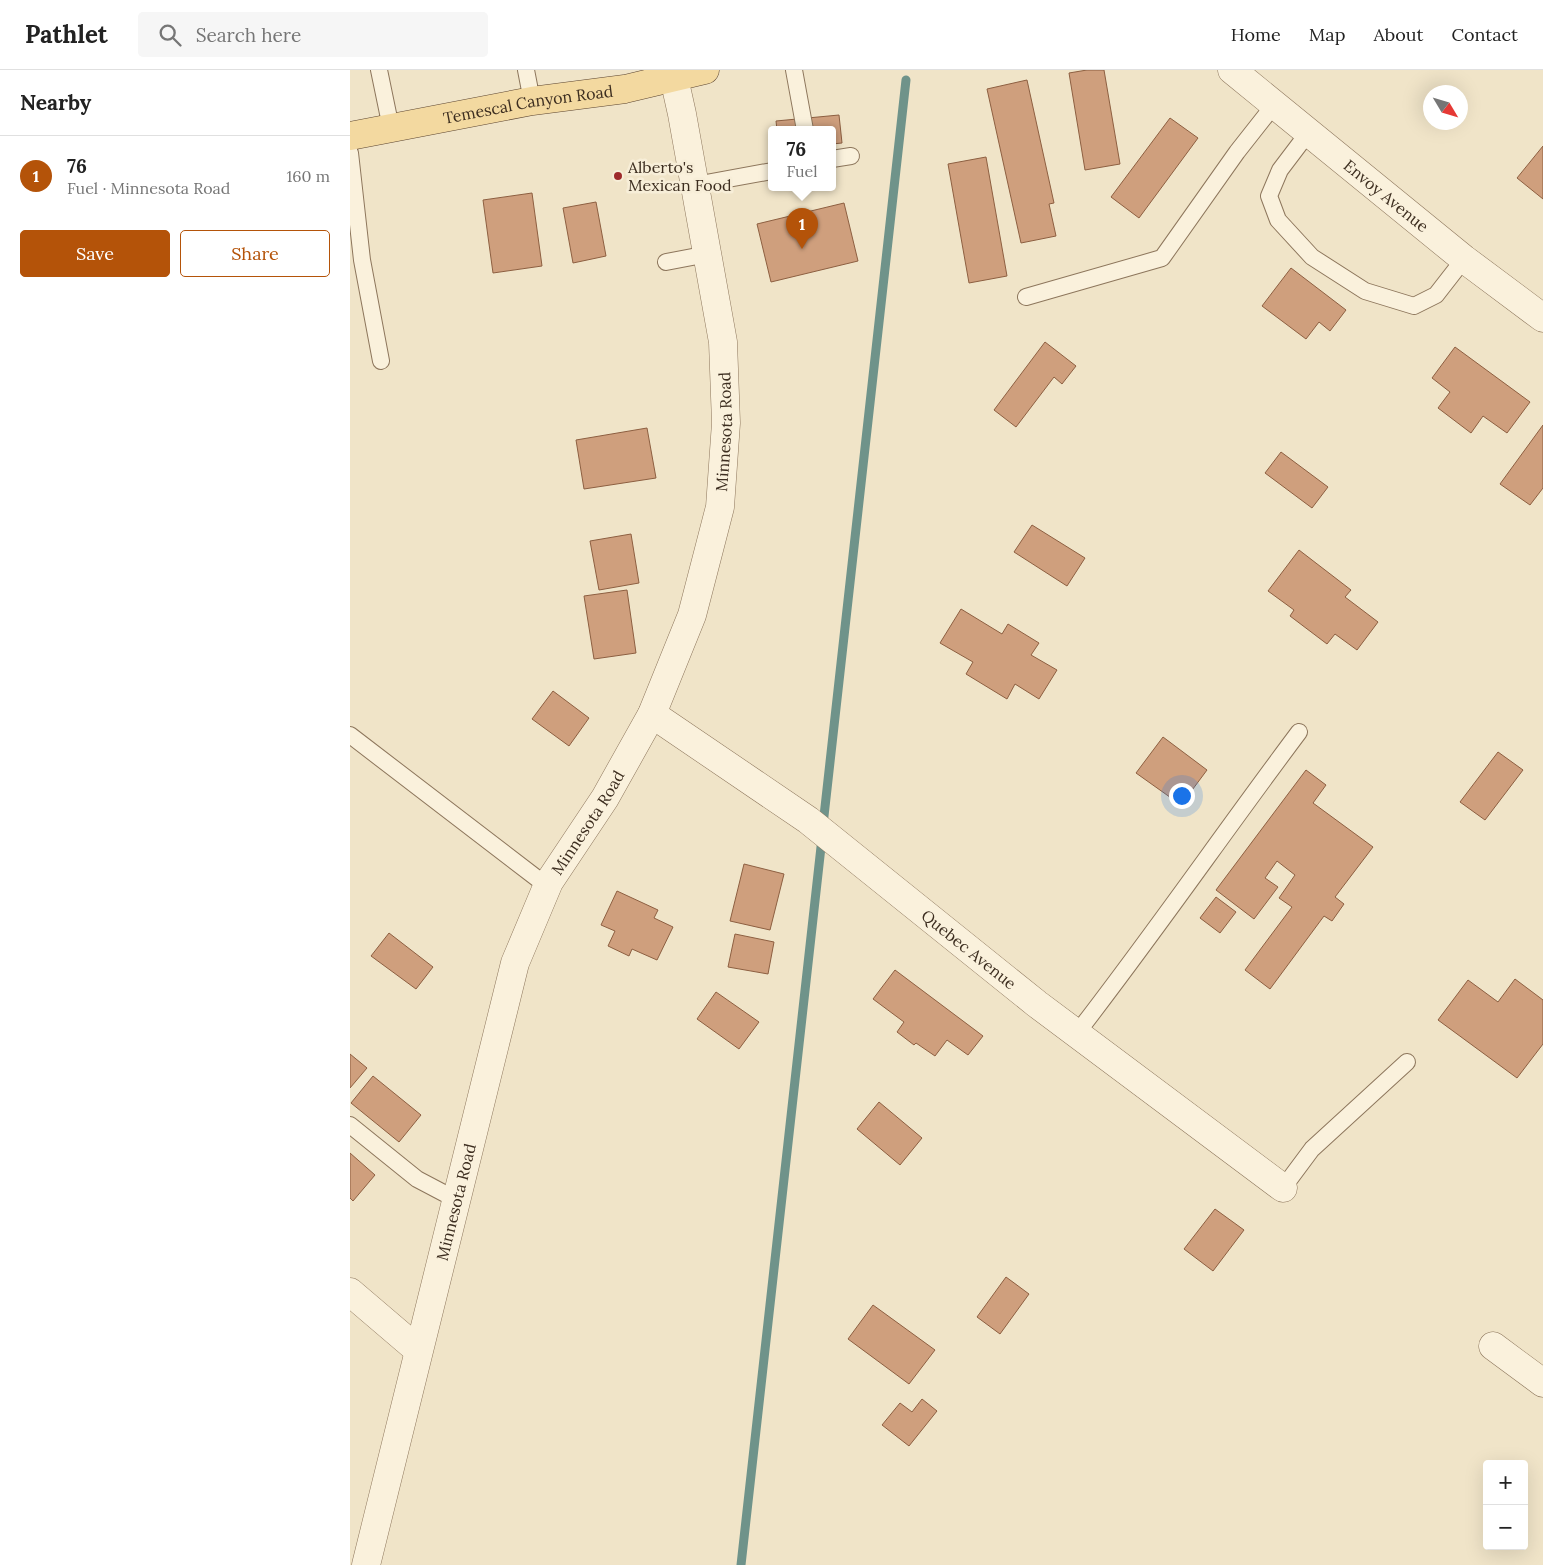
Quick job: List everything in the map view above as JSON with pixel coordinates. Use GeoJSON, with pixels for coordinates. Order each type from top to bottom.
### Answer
{"type":"FeatureCollection","features":[{"type":"Feature","properties":{"kind":"main road","name":"Temescal Canyon Road"},"geometry":{"type":"LineString","coordinates":[[350,136],[532,101],[626,89],[673,74],[705,70]]}},
{"type":"Feature","properties":{"kind":"street","name":"Envoy Avenue"},"geometry":{"type":"LineString","coordinates":[[1232,70],[1464,258],[1543,318]]}},
{"type":"Feature","properties":{"kind":"street","name":"Minnesota Road"},"geometry":{"type":"LineString","coordinates":[[366,1565],[455,1199],[515,963],[547,886],[605,798],[652,714],[692,615],[720,507],[726,423],[724,342],[673,74]]}},
{"type":"Feature","properties":{"kind":"street","name":"Quebec Avenue"},"geometry":{"type":"LineString","coordinates":[[652,714],[808,820],[1030,998],[1283,1188]]}},
{"type":"Feature","properties":{"kind":"street"},"geometry":{"type":"LineString","coordinates":[[350,1292],[418,1350]]}},
{"type":"Feature","properties":{"kind":"street"},"geometry":{"type":"LineString","coordinates":[[1493,1346],[1543,1383]]}},
{"type":"Feature","properties":{"kind":"lane"},"geometry":{"type":"LineString","coordinates":[[379,70],[391,128]]}},
{"type":"Feature","properties":{"kind":"lane"},"geometry":{"type":"LineString","coordinates":[[526,70],[532,101]]}},
{"type":"Feature","properties":{"kind":"lane"},"geometry":{"type":"LineString","coordinates":[[794,70],[804,126]]}},
{"type":"Feature","properties":{"kind":"lane"},"geometry":{"type":"LineString","coordinates":[[1026,297],[1162,258],[1237,152],[1274,105]]}},
{"type":"Feature","properties":{"kind":"lane"},"geometry":{"type":"LineString","coordinates":[[1308,133],[1280,170],[1270,196],[1278,220],[1312,257],[1365,292],[1414,306],[1436,295],[1464,258]]}},
{"type":"Feature","properties":{"kind":"lane"},"geometry":{"type":"LineString","coordinates":[[350,153],[362,260],[381,361]]}},
{"type":"Feature","properties":{"kind":"lane"},"geometry":{"type":"LineString","coordinates":[[836,158],[850,156]]}},
{"type":"Feature","properties":{"kind":"lane"},"geometry":{"type":"LineString","coordinates":[[695,185],[768,172]]}},
{"type":"Feature","properties":{"kind":"lane"},"geometry":{"type":"LineString","coordinates":[[666,262],[708,254]]}},
{"type":"Feature","properties":{"kind":"lane"},"geometry":{"type":"LineString","coordinates":[[1077,1033],[1127,968],[1299,732]]}},
{"type":"Feature","properties":{"kind":"lane"},"geometry":{"type":"LineString","coordinates":[[350,735],[547,886]]}},
{"type":"Feature","properties":{"kind":"lane"},"geometry":{"type":"LineString","coordinates":[[1283,1188],[1312,1149],[1406,1062]]}},
{"type":"Feature","properties":{"kind":"lane"},"geometry":{"type":"LineString","coordinates":[[350,1125],[417,1179],[455,1199]]}},
{"type":"Feature","properties":{"kind":"building"},"geometry":{"type":"Polygon","coordinates":[[[1104,70],[1120,164],[1085,170],[1069,73],[1104,70]]]}},
{"type":"Feature","properties":{"kind":"building"},"geometry":{"type":"Polygon","coordinates":[[[1027,80],[1054,203],[1049,204],[1056,236],[1021,243],[987,89],[1027,80]]]}},
{"type":"Feature","properties":{"kind":"building"},"geometry":{"type":"Polygon","coordinates":[[[839,115],[842,143],[836,144],[836,126],[777,126],[776,121],[839,115]]]}},
{"type":"Feature","properties":{"kind":"building"},"geometry":{"type":"Polygon","coordinates":[[[1170,118],[1198,138],[1139,218],[1111,197],[1170,118]]]}},
{"type":"Feature","properties":{"kind":"building"},"geometry":{"type":"Polygon","coordinates":[[[1543,146],[1543,199],[1517,178],[1543,146]]]}},
{"type":"Feature","properties":{"kind":"building"},"geometry":{"type":"Polygon","coordinates":[[[986,157],[1007,276],[969,283],[948,164],[986,157]]]}},
{"type":"Feature","properties":{"kind":"building"},"geometry":{"type":"Polygon","coordinates":[[[532,193],[542,266],[493,273],[483,200],[532,193]]]}},
{"type":"Feature","properties":{"kind":"building"},"geometry":{"type":"Polygon","coordinates":[[[596,202],[606,256],[573,263],[563,208],[596,202]]]}},
{"type":"Feature","properties":{"kind":"building"},"geometry":{"type":"Polygon","coordinates":[[[844,203],[858,261],[771,282],[757,224],[844,203]]]}},
{"type":"Feature","properties":{"kind":"building"},"geometry":{"type":"Polygon","coordinates":[[[1291,268],[1346,310],[1330,331],[1319,322],[1306,339],[1262,306],[1291,268]]]}},
{"type":"Feature","properties":{"kind":"building"},"geometry":{"type":"Polygon","coordinates":[[[1045,342],[1076,366],[1062,384],[1054,377],[1016,427],[994,410],[1045,342]]]}},
{"type":"Feature","properties":{"kind":"building"},"geometry":{"type":"Polygon","coordinates":[[[1455,347],[1530,402],[1507,433],[1483,416],[1471,433],[1438,408],[1450,392],[1432,378],[1455,347]]]}},
{"type":"Feature","properties":{"kind":"building"},"geometry":{"type":"Polygon","coordinates":[[[1543,425],[1543,488],[1530,505],[1500,484],[1543,425]]]}},
{"type":"Feature","properties":{"kind":"building"},"geometry":{"type":"Polygon","coordinates":[[[647,428],[656,478],[584,489],[576,440],[647,428]]]}},
{"type":"Feature","properties":{"kind":"building"},"geometry":{"type":"Polygon","coordinates":[[[1281,452],[1328,487],[1312,508],[1265,473],[1281,452]]]}},
{"type":"Feature","properties":{"kind":"building"},"geometry":{"type":"Polygon","coordinates":[[[1032,525],[1085,558],[1067,586],[1014,552],[1032,525]]]}},
{"type":"Feature","properties":{"kind":"building"},"geometry":{"type":"Polygon","coordinates":[[[631,534],[639,583],[599,590],[590,541],[631,534]]]}},
{"type":"Feature","properties":{"kind":"building"},"geometry":{"type":"Polygon","coordinates":[[[1299,550],[1351,590],[1345,597],[1378,622],[1357,650],[1335,634],[1327,644],[1290,616],[1294,610],[1268,591],[1299,550]]]}},
{"type":"Feature","properties":{"kind":"building"},"geometry":{"type":"Polygon","coordinates":[[[627,590],[636,653],[594,659],[584,596],[627,590]]]}},
{"type":"Feature","properties":{"kind":"building"},"geometry":{"type":"Polygon","coordinates":[[[961,609],[1002,634],[1008,624],[1039,643],[1031,655],[1057,670],[1039,699],[1015,684],[1007,699],[966,674],[973,662],[940,643],[961,609]]]}},
{"type":"Feature","properties":{"kind":"building"},"geometry":{"type":"Polygon","coordinates":[[[553,691],[589,718],[569,746],[532,719],[553,691]]]}},
{"type":"Feature","properties":{"kind":"building"},"geometry":{"type":"Polygon","coordinates":[[[1163,737],[1207,770],[1181,805],[1136,773],[1163,737]]]}},
{"type":"Feature","properties":{"kind":"building"},"geometry":{"type":"Polygon","coordinates":[[[1498,752],[1523,770],[1485,820],[1460,802],[1498,752]]]}},
{"type":"Feature","properties":{"kind":"building"},"geometry":{"type":"Polygon","coordinates":[[[1306,770],[1326,785],[1313,803],[1373,847],[1335,897],[1344,904],[1332,921],[1324,916],[1270,989],[1245,970],[1292,907],[1279,898],[1295,875],[1277,861],[1265,878],[1278,887],[1254,919],[1216,890],[1306,770]]]}},
{"type":"Feature","properties":{"kind":"building"},"geometry":{"type":"Polygon","coordinates":[[[744,864],[784,874],[770,930],[730,921],[744,864]]]}},
{"type":"Feature","properties":{"kind":"building"},"geometry":{"type":"Polygon","coordinates":[[[617,891],[658,910],[654,918],[673,927],[657,960],[632,949],[629,956],[608,946],[615,931],[601,925],[617,891]]]}},
{"type":"Feature","properties":{"kind":"building"},"geometry":{"type":"Polygon","coordinates":[[[1216,897],[1236,912],[1220,933],[1200,918],[1216,897]]]}},
{"type":"Feature","properties":{"kind":"building"},"geometry":{"type":"Polygon","coordinates":[[[389,933],[433,967],[416,989],[371,956],[389,933]]]}},
{"type":"Feature","properties":{"kind":"building"},"geometry":{"type":"Polygon","coordinates":[[[735,934],[774,942],[768,974],[728,967],[735,934]]]}},
{"type":"Feature","properties":{"kind":"building"},"geometry":{"type":"Polygon","coordinates":[[[895,970],[983,1036],[968,1055],[947,1040],[935,1056],[916,1043],[914,1045],[897,1032],[904,1022],[873,999],[895,970]]]}},
{"type":"Feature","properties":{"kind":"building"},"geometry":{"type":"Polygon","coordinates":[[[1515,979],[1543,1000],[1543,1044],[1517,1078],[1438,1020],[1468,980],[1498,1002],[1515,979]]]}},
{"type":"Feature","properties":{"kind":"building"},"geometry":{"type":"Polygon","coordinates":[[[716,992],[759,1022],[739,1049],[697,1019],[716,992]]]}},
{"type":"Feature","properties":{"kind":"building"},"geometry":{"type":"Polygon","coordinates":[[[350,1054],[367,1068],[350,1088],[350,1054]]]}},
{"type":"Feature","properties":{"kind":"building"},"geometry":{"type":"Polygon","coordinates":[[[373,1076],[421,1115],[399,1142],[351,1103],[373,1076]]]}},
{"type":"Feature","properties":{"kind":"building"},"geometry":{"type":"Polygon","coordinates":[[[879,1102],[922,1138],[900,1165],[857,1129],[879,1102]]]}},
{"type":"Feature","properties":{"kind":"building"},"geometry":{"type":"Polygon","coordinates":[[[350,1153],[375,1175],[353,1201],[350,1198],[350,1153]]]}},
{"type":"Feature","properties":{"kind":"building"},"geometry":{"type":"Polygon","coordinates":[[[1215,1209],[1244,1230],[1213,1271],[1184,1249],[1215,1209]]]}},
{"type":"Feature","properties":{"kind":"building"},"geometry":{"type":"Polygon","coordinates":[[[1006,1277],[1029,1294],[1000,1334],[977,1317],[1006,1277]]]}},
{"type":"Feature","properties":{"kind":"building"},"geometry":{"type":"Polygon","coordinates":[[[873,1305],[935,1350],[909,1384],[848,1339],[873,1305]]]}},
{"type":"Feature","properties":{"kind":"building"},"geometry":{"type":"Polygon","coordinates":[[[922,1399],[937,1411],[909,1446],[882,1425],[900,1403],[912,1412],[922,1399]]]}},
{"type":"Feature","properties":{"kind":"waterway"},"geometry":{"type":"LineString","coordinates":[[823,825],[906,80]]}},
{"type":"Feature","properties":{"kind":"waterway"},"geometry":{"type":"LineString","coordinates":[[741,1565],[822,838]]}},
{"type":"Feature","properties":{"kind":"place","name":"Alberto's Mexican Food"},"geometry":{"type":"Point","coordinates":[618,176]}},
{"type":"Feature","properties":{"kind":"place","name":"76"},"geometry":{"type":"Point","coordinates":[802,249]}}]}
